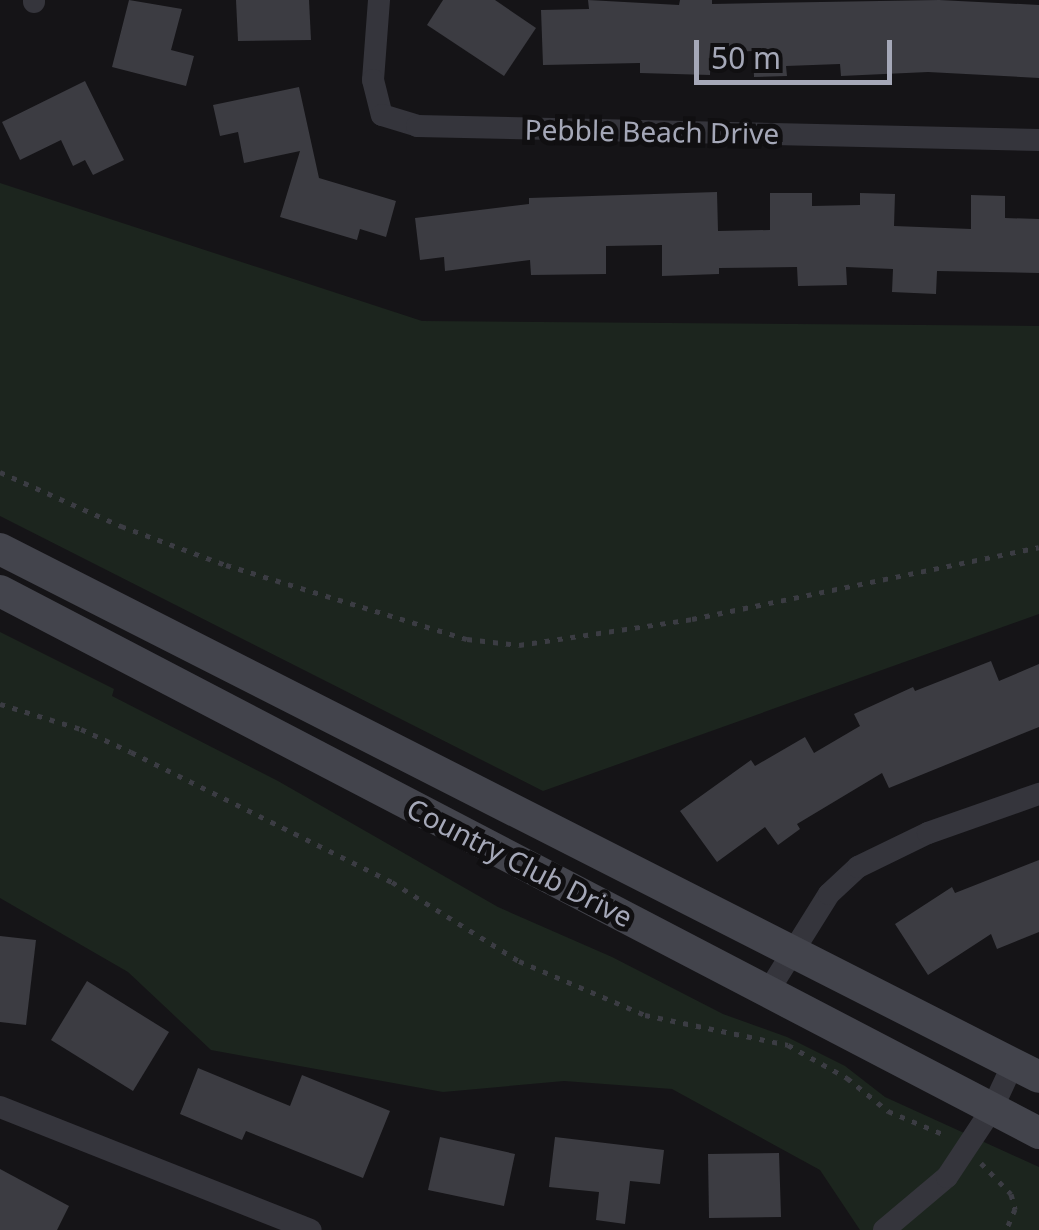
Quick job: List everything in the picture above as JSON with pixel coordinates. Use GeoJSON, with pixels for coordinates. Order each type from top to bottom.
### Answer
{"type":"FeatureCollection","features":[{"type":"Feature","properties":{"kind":"main road","name":"Country Club Drive"},"geometry":{"type":"LineString","coordinates":[[0,549],[1026,1071]]}},
{"type":"Feature","properties":{"kind":"main road","name":"Country Club Drive"},"geometry":{"type":"LineString","coordinates":[[0,592],[1039,1133]]}},
{"type":"Feature","properties":{"kind":"street","name":"Pebble Beach Drive"},"geometry":{"type":"LineString","coordinates":[[378,0],[374,80],[382,114],[417,126],[1039,140]]}},
{"type":"Feature","properties":{"kind":"street"},"geometry":{"type":"LineString","coordinates":[[769,990],[829,894],[858,866],[928,833],[1039,794]]}},
{"type":"Feature","properties":{"kind":"street"},"geometry":{"type":"LineString","coordinates":[[884,1230],[947,1177],[992,1109],[1026,1071]]}},
{"type":"Feature","properties":{"kind":"street"},"geometry":{"type":"LineString","coordinates":[[0,1107],[310,1230]]}},
{"type":"Feature","properties":{"kind":"path"},"geometry":{"type":"LineString","coordinates":[[0,472],[121,526],[226,565],[450,634],[519,645],[692,619],[1039,547]]}},
{"type":"Feature","properties":{"kind":"path"},"geometry":{"type":"LineString","coordinates":[[0,704],[81,729],[131,752],[392,882],[519,960],[605,998],[671,1022],[788,1045],[847,1078],[888,1112],[936,1130],[966,1151],[1011,1194],[1015,1209],[1006,1230]]}},
{"type":"Feature","properties":{"kind":"shaded area"},"geometry":{"type":"Polygon","coordinates":[[[0,183],[422,321],[1039,326],[1039,614],[543,791],[0,516],[0,183]]]}},
{"type":"Feature","properties":{"kind":"shaded area"},"geometry":{"type":"Polygon","coordinates":[[[0,632],[114,689],[112,696],[278,781],[498,907],[612,957],[723,1014],[787,1037],[845,1066],[885,1097],[1039,1167],[1039,1230],[860,1230],[820,1170],[672,1089],[564,1081],[443,1092],[211,1050],[128,972],[0,898],[0,632]]]}},
{"type":"Feature","properties":{"kind":"building"},"geometry":{"type":"Polygon","coordinates":[[[129,0],[182,9],[171,50],[194,56],[186,86],[112,67],[129,0]]]}},
{"type":"Feature","properties":{"kind":"building"},"geometry":{"type":"Polygon","coordinates":[[[236,0],[309,0],[311,40],[238,41],[236,0]]]}},
{"type":"Feature","properties":{"kind":"building"},"geometry":{"type":"Polygon","coordinates":[[[443,0],[495,0],[536,28],[504,76],[427,25],[443,0]]]}},
{"type":"Feature","properties":{"kind":"building"},"geometry":{"type":"Polygon","coordinates":[[[588,0],[679,5],[680,0],[712,0],[712,4],[939,0],[1039,5],[1039,78],[928,72],[841,76],[840,64],[786,66],[787,76],[754,77],[753,51],[711,53],[710,75],[640,73],[640,63],[543,65],[541,10],[589,9],[588,0]]]}},
{"type":"Feature","properties":{"kind":"building"},"geometry":{"type":"Polygon","coordinates":[[[85,81],[124,160],[93,175],[85,160],[73,166],[61,140],[20,160],[2,122],[85,81]]]}},
{"type":"Feature","properties":{"kind":"building"},"geometry":{"type":"Polygon","coordinates":[[[299,87],[319,178],[396,201],[386,237],[360,229],[357,240],[280,217],[300,151],[244,163],[238,132],[220,136],[213,105],[299,87]]]}},
{"type":"Feature","properties":{"kind":"building"},"geometry":{"type":"Polygon","coordinates":[[[717,192],[718,231],[770,230],[770,193],[812,193],[812,206],[860,205],[860,193],[895,194],[894,226],[971,229],[971,195],[1005,196],[1005,218],[1039,219],[1039,273],[937,271],[936,294],[892,292],[893,269],[846,267],[847,285],[798,286],[797,267],[719,268],[719,274],[662,276],[662,245],[606,246],[606,274],[531,275],[530,260],[445,271],[444,257],[420,260],[415,218],[529,204],[529,198],[717,192]]]}},
{"type":"Feature","properties":{"kind":"building"},"geometry":{"type":"Polygon","coordinates":[[[991,661],[999,681],[1039,664],[1039,727],[889,788],[882,773],[797,824],[800,829],[778,845],[765,827],[717,862],[680,811],[751,760],[755,766],[805,737],[814,753],[860,726],[854,714],[913,687],[915,691],[991,661]]]}},
{"type":"Feature","properties":{"kind":"building"},"geometry":{"type":"Polygon","coordinates":[[[1039,860],[1039,932],[997,949],[991,934],[928,975],[895,924],[952,887],[955,893],[1039,860]]]}},
{"type":"Feature","properties":{"kind":"building"},"geometry":{"type":"Polygon","coordinates":[[[0,936],[36,940],[26,1025],[0,1022],[0,936]]]}},
{"type":"Feature","properties":{"kind":"building"},"geometry":{"type":"Polygon","coordinates":[[[87,981],[169,1032],[133,1091],[51,1040],[87,981]]]}},
{"type":"Feature","properties":{"kind":"building"},"geometry":{"type":"Polygon","coordinates":[[[198,1068],[290,1106],[302,1075],[390,1111],[363,1178],[246,1131],[242,1140],[180,1114],[198,1068]]]}},
{"type":"Feature","properties":{"kind":"building"},"geometry":{"type":"Polygon","coordinates":[[[440,1137],[515,1154],[504,1206],[428,1190],[440,1137]]]}},
{"type":"Feature","properties":{"kind":"building"},"geometry":{"type":"Polygon","coordinates":[[[555,1137],[664,1150],[660,1184],[630,1181],[625,1224],[596,1220],[599,1192],[549,1187],[555,1137]]]}},
{"type":"Feature","properties":{"kind":"building"},"geometry":{"type":"Polygon","coordinates":[[[779,1153],[781,1217],[709,1218],[708,1154],[779,1153]]]}},
{"type":"Feature","properties":{"kind":"building"},"geometry":{"type":"Polygon","coordinates":[[[0,1169],[69,1206],[57,1230],[0,1230],[0,1169]]]}}]}
